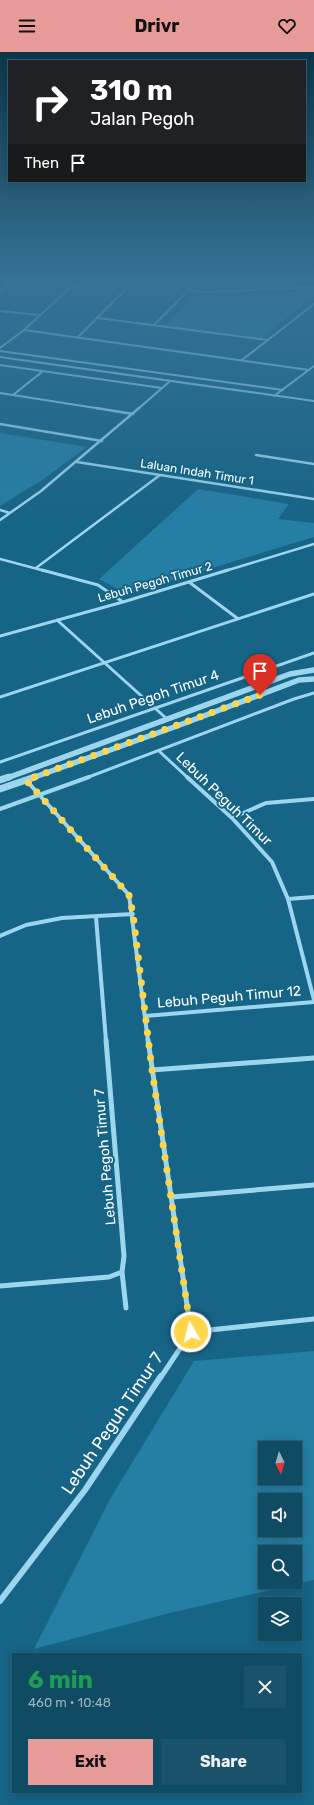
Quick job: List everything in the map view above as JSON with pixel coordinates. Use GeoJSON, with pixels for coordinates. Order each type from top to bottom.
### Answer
{"type":"FeatureCollection","features":[{"type":"Feature","properties":{"kind":"street"},"geometry":{"type":"LineString","coordinates":[[0,364],[162,388]]}},
{"type":"Feature","properties":{"kind":"street"},"geometry":{"type":"LineString","coordinates":[[46,364],[314,401]]}},
{"type":"Feature","properties":{"kind":"street"},"geometry":{"type":"LineString","coordinates":[[93,364],[283,390]]}},
{"type":"Feature","properties":{"kind":"street"},"geometry":{"type":"LineString","coordinates":[[268,364],[309,370]]}},
{"type":"Feature","properties":{"kind":"street"},"geometry":{"type":"LineString","coordinates":[[274,396],[314,366]]}},
{"type":"Feature","properties":{"kind":"street"},"geometry":{"type":"LineString","coordinates":[[13,395],[43,371]]}},
{"type":"Feature","properties":{"kind":"street"},"geometry":{"type":"LineString","coordinates":[[0,520],[77,462],[170,382]]}},
{"type":"Feature","properties":{"kind":"street"},"geometry":{"type":"LineString","coordinates":[[0,393],[133,414]]}},
{"type":"Feature","properties":{"kind":"street"},"geometry":{"type":"LineString","coordinates":[[0,424],[102,441]]}},
{"type":"Feature","properties":{"kind":"street"},"geometry":{"type":"LineString","coordinates":[[256,455],[314,464]]}},
{"type":"Feature","properties":{"kind":"street","name":"Laluan Indah Timur 1"},"geometry":{"type":"LineString","coordinates":[[77,462],[314,499]]}},
{"type":"Feature","properties":{"kind":"street"},"geometry":{"type":"LineString","coordinates":[[36,568],[160,475]]}},
{"type":"Feature","properties":{"kind":"street"},"geometry":{"type":"LineString","coordinates":[[0,510],[10,513]]}},
{"type":"Feature","properties":{"kind":"street","name":"Lebuh Pegoh Timur 2"},"geometry":{"type":"LineString","coordinates":[[0,636],[123,602],[314,544]]}},
{"type":"Feature","properties":{"kind":"street"},"geometry":{"type":"LineString","coordinates":[[0,559],[98,585],[123,602]]}},
{"type":"Feature","properties":{"kind":"street"},"geometry":{"type":"LineString","coordinates":[[189,582],[237,618]]}},
{"type":"Feature","properties":{"kind":"street"},"geometry":{"type":"LineString","coordinates":[[0,697],[314,594]]}},
{"type":"Feature","properties":{"kind":"street"},"geometry":{"type":"LineString","coordinates":[[57,620],[167,719],[184,720],[208,715]]}},
{"type":"Feature","properties":{"kind":"street","name":"Lebuh Pegoh Timur 4"},"geometry":{"type":"LineString","coordinates":[[0,762],[314,653]]}},
{"type":"Feature","properties":{"kind":"street"},"geometry":{"type":"LineString","coordinates":[[0,781],[290,674],[314,670]]}},
{"type":"Feature","properties":{"kind":"street"},"geometry":{"type":"LineString","coordinates":[[0,789],[208,715],[299,680],[314,679]]}},
{"type":"Feature","properties":{"kind":"street"},"geometry":{"type":"LineString","coordinates":[[0,809],[159,751],[294,699],[314,693]]}},
{"type":"Feature","properties":{"kind":"street"},"geometry":{"type":"LineString","coordinates":[[149,736],[163,727],[166,724],[167,719]]}},
{"type":"Feature","properties":{"kind":"street","name":"Lebuh Peguh Timur"},"geometry":{"type":"LineString","coordinates":[[159,751],[232,818],[272,862],[288,899],[314,1001]]}},
{"type":"Feature","properties":{"kind":"street"},"geometry":{"type":"LineString","coordinates":[[0,781],[26,780],[45,764]]}},
{"type":"Feature","properties":{"kind":"street"},"geometry":{"type":"LineString","coordinates":[[26,780],[129,895],[133,914],[152,1070],[191,1332],[314,1319]]}},
{"type":"Feature","properties":{"kind":"street"},"geometry":{"type":"LineString","coordinates":[[232,818],[266,803],[314,799]]}},
{"type":"Feature","properties":{"kind":"street"},"geometry":{"type":"LineString","coordinates":[[288,899],[314,897]]}},
{"type":"Feature","properties":{"kind":"street"},"geometry":{"type":"LineString","coordinates":[[0,936],[26,924],[62,918],[133,914]]}},
{"type":"Feature","properties":{"kind":"street","name":"Lebuh Pegoh Timur 7"},"geometry":{"type":"LineString","coordinates":[[96,917],[124,1256],[122,1272],[126,1308]]}},
{"type":"Feature","properties":{"kind":"street","name":"Lebuh Peguh Timur 12"},"geometry":{"type":"LineString","coordinates":[[145,1016],[314,1001]]}},
{"type":"Feature","properties":{"kind":"street"},"geometry":{"type":"LineString","coordinates":[[152,1070],[314,1058]]}},
{"type":"Feature","properties":{"kind":"street"},"geometry":{"type":"LineString","coordinates":[[172,1197],[314,1185]]}},
{"type":"Feature","properties":{"kind":"street"},"geometry":{"type":"LineString","coordinates":[[0,1286],[109,1277],[122,1272]]}},
{"type":"Feature","properties":{"kind":"street","name":"Lebuh Peguh Timur 7"},"geometry":{"type":"LineString","coordinates":[[0,1601],[85,1490],[191,1332]]}},
{"type":"Feature","properties":{"kind":"shaded area"},"geometry":{"type":"Polygon","coordinates":[[[0,433],[87,447],[42,480],[0,506],[0,433]]]}},
{"type":"Feature","properties":{"kind":"shaded area"},"geometry":{"type":"Polygon","coordinates":[[[198,489],[289,504],[278,519],[314,523],[314,537],[127,594],[99,579],[198,489]]]}},
{"type":"Feature","properties":{"kind":"shaded area"},"geometry":{"type":"Polygon","coordinates":[[[314,1351],[314,1580],[302,1583],[302,1545],[258,1545],[258,1589],[275,1589],[170,1613],[34,1649],[110,1499],[194,1361],[314,1351]]]}},
{"type":"Feature","properties":{"kind":"route"},"geometry":{"type":"LineString","coordinates":[[191,1332],[152,1070],[133,914],[129,895],[26,780],[260,695]]}}]}
